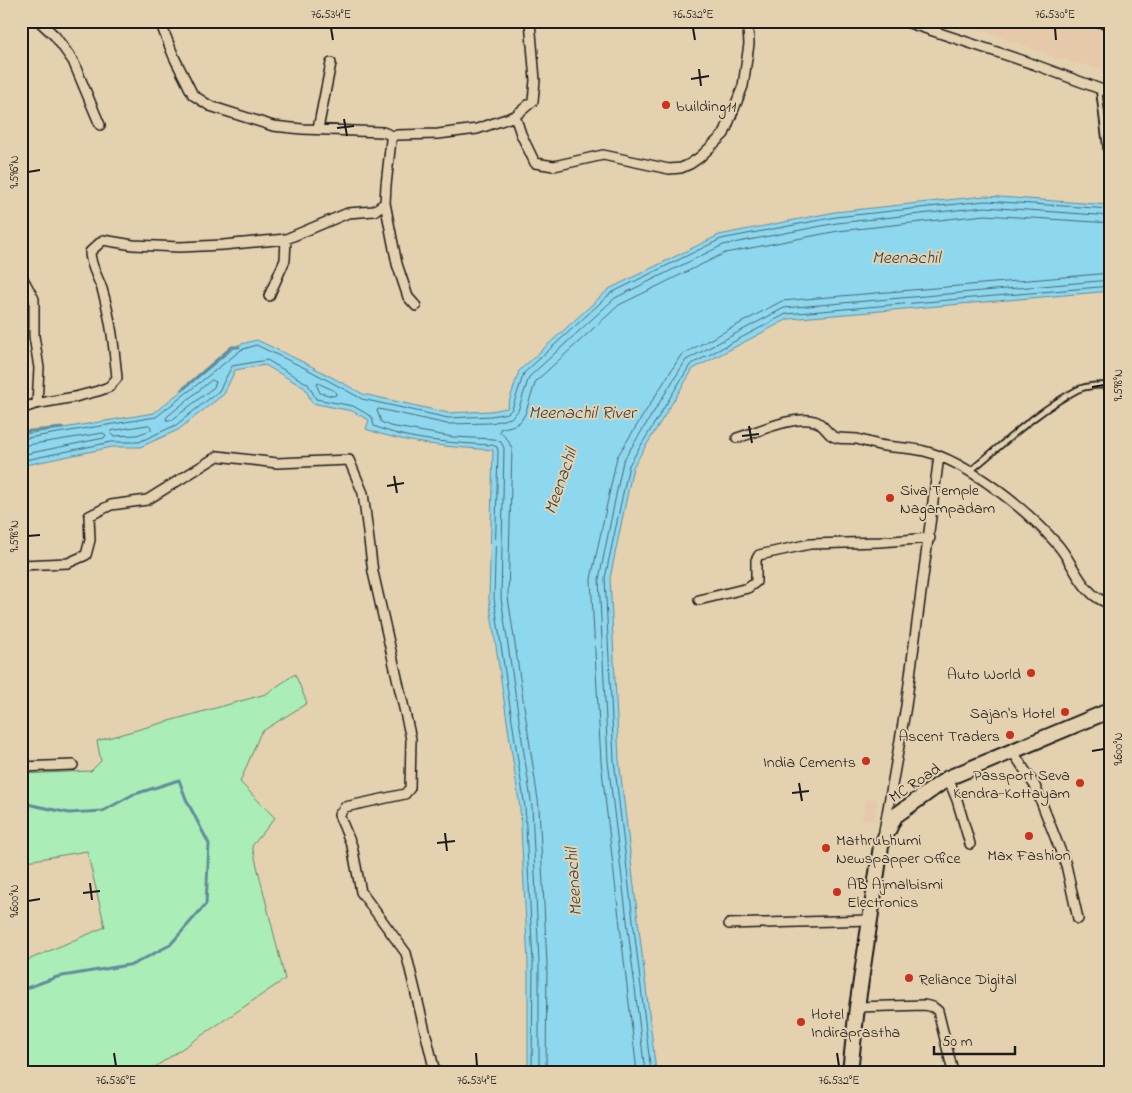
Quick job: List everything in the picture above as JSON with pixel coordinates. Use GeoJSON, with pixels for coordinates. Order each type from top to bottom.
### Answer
{"type":"FeatureCollection","features":[{"type":"Feature","properties":{"kind":"main road","name":"MC Road"},"geometry":{"type":"LineString","coordinates":[[850,1072],[881,846],[895,816],[948,778],[1111,710]]}},
{"type":"Feature","properties":{"kind":"street"},"geometry":{"type":"LineString","coordinates":[[39,21],[55,36],[73,60],[100,125]]}},
{"type":"Feature","properties":{"kind":"street"},"geometry":{"type":"LineString","coordinates":[[162,21],[162,27],[174,57],[193,95],[210,106],[273,126],[318,130],[383,132],[393,136],[438,134],[478,129],[515,116],[532,101],[535,80],[530,21]]}},
{"type":"Feature","properties":{"kind":"street"},"geometry":{"type":"LineString","coordinates":[[515,116],[521,134],[535,162],[554,166],[603,155],[669,169],[681,168],[700,157],[724,134],[742,86],[749,44],[748,30],[750,21]]}},
{"type":"Feature","properties":{"kind":"street"},"geometry":{"type":"LineString","coordinates":[[903,21],[1033,64],[1098,90],[1111,93]]}},
{"type":"Feature","properties":{"kind":"street"},"geometry":{"type":"LineString","coordinates":[[318,130],[331,63]]}},
{"type":"Feature","properties":{"kind":"street"},"geometry":{"type":"LineString","coordinates":[[393,136],[386,185],[386,203],[397,264],[408,296],[416,306]]}},
{"type":"Feature","properties":{"kind":"street"},"geometry":{"type":"LineString","coordinates":[[21,409],[98,391],[109,387],[117,378],[113,331],[102,288],[90,259],[90,252],[103,240],[133,245],[180,247],[286,239],[348,213],[374,211],[386,203]]}},
{"type":"Feature","properties":{"kind":"street"},"geometry":{"type":"LineString","coordinates":[[269,296],[285,260],[286,239]]}},
{"type":"Feature","properties":{"kind":"street"},"geometry":{"type":"LineString","coordinates":[[21,275],[34,300],[34,336],[39,368],[38,404]]}},
{"type":"Feature","properties":{"kind":"street"},"geometry":{"type":"LineString","coordinates":[[737,438],[796,420],[815,421],[836,438],[856,439],[879,445],[924,451],[939,456],[969,472],[1015,504],[1057,544],[1087,591],[1105,603],[1111,604]]}},
{"type":"Feature","properties":{"kind":"street"},"geometry":{"type":"LineString","coordinates":[[21,566],[68,563],[86,555],[90,540],[89,516],[111,505],[147,500],[218,456],[277,463],[349,460],[362,493],[373,572],[411,739],[411,759],[410,788],[405,794],[346,807],[339,815],[352,846],[360,892],[406,953],[435,1072]]}},
{"type":"Feature","properties":{"kind":"street"},"geometry":{"type":"LineString","coordinates":[[881,846],[906,706],[930,538],[939,456]]}},
{"type":"Feature","properties":{"kind":"street"},"geometry":{"type":"LineString","coordinates":[[699,600],[748,588],[756,582],[756,560],[759,555],[810,544],[930,538]]}},
{"type":"Feature","properties":{"kind":"street"},"geometry":{"type":"LineString","coordinates":[[1013,752],[1035,786],[1062,856],[1078,919]]}},
{"type":"Feature","properties":{"kind":"street"},"geometry":{"type":"LineString","coordinates":[[21,766],[73,765]]}},
{"type":"Feature","properties":{"kind":"street"},"geometry":{"type":"LineString","coordinates":[[948,778],[957,800],[970,844]]}},
{"type":"Feature","properties":{"kind":"street"},"geometry":{"type":"LineString","coordinates":[[729,924],[870,920]]}},
{"type":"Feature","properties":{"kind":"street"},"geometry":{"type":"LineString","coordinates":[[858,1007],[924,1005],[933,1007],[938,1012],[953,1072]]}},
{"type":"Feature","properties":{"kind":"lane"},"geometry":{"type":"LineString","coordinates":[[1098,90],[1108,162]]}},
{"type":"Feature","properties":{"kind":"lane"},"geometry":{"type":"LineString","coordinates":[[969,472],[1038,416],[1079,389],[1101,385],[1111,386]]}},
{"type":"Feature","properties":{"kind":"shaded area"},"geometry":{"type":"Polygon","coordinates":[[[957,21],[1111,21],[1111,72],[1058,58],[957,21]]]}},
{"type":"Feature","properties":{"kind":"shaded area"},"geometry":{"type":"Polygon","coordinates":[[[866,799],[877,800],[874,820],[862,819],[866,799]]]}},
{"type":"Feature","properties":{"kind":"green space"},"geometry":{"type":"Polygon","coordinates":[[[295,674],[307,703],[261,732],[240,782],[275,818],[252,846],[285,979],[155,1067],[117,1072],[21,1072],[21,963],[105,927],[87,851],[21,862],[21,774],[91,771],[101,761],[97,741],[266,694],[295,674]]]}},
{"type":"Feature","properties":{"kind":"water","name":"Meenachil River"},"geometry":{"type":"Polygon","coordinates":[[[985,196],[1111,205],[1111,291],[788,319],[693,369],[633,467],[610,578],[619,760],[656,1072],[528,1072],[528,963],[520,808],[489,599],[493,450],[413,441],[366,429],[369,420],[352,411],[312,403],[305,388],[265,365],[235,370],[224,394],[178,430],[140,447],[112,447],[21,466],[21,435],[154,413],[238,345],[257,340],[363,394],[448,413],[491,411],[507,408],[519,371],[609,289],[719,235],[835,212],[985,196]]]}},
{"type":"Feature","properties":{"kind":"waterway"},"geometry":{"type":"LineString","coordinates":[[183,389],[232,347],[239,347]]}},
{"type":"Feature","properties":{"kind":"waterway"},"geometry":{"type":"LineString","coordinates":[[21,432],[63,428]]}},
{"type":"Feature","properties":{"kind":"waterway"},"geometry":{"type":"LineString","coordinates":[[21,990],[57,977],[134,964],[170,945],[206,904],[209,844],[186,799],[179,780],[132,795],[103,811],[69,813],[27,804]]}},
{"type":"Feature","properties":{"kind":"railway"},"geometry":{"type":"LineString","coordinates":[[1085,21],[1111,31]]}},
{"type":"Feature","properties":{"kind":"place","name":"building11"},"geometry":{"type":"Point","coordinates":[666,105]}},
{"type":"Feature","properties":{"kind":"place","name":"Siva Temple Nagampadam"},"geometry":{"type":"Point","coordinates":[890,498]}},
{"type":"Feature","properties":{"kind":"place","name":"Auto World"},"geometry":{"type":"Point","coordinates":[1031,673]}},
{"type":"Feature","properties":{"kind":"place","name":"Sajan's Hotel"},"geometry":{"type":"Point","coordinates":[1065,712]}},
{"type":"Feature","properties":{"kind":"place","name":"Ascent Traders"},"geometry":{"type":"Point","coordinates":[1010,735]}},
{"type":"Feature","properties":{"kind":"place","name":"India Cements"},"geometry":{"type":"Point","coordinates":[866,761]}},
{"type":"Feature","properties":{"kind":"place","name":"Passport Seva Kendra-Kottayam"},"geometry":{"type":"Point","coordinates":[1080,783]}},
{"type":"Feature","properties":{"kind":"place","name":"Max Fashion"},"geometry":{"type":"Point","coordinates":[1029,836]}},
{"type":"Feature","properties":{"kind":"place","name":"Mathrubhumi Newspapper Office"},"geometry":{"type":"Point","coordinates":[826,848]}},
{"type":"Feature","properties":{"kind":"place","name":"AB Ajmalbismi Electronics"},"geometry":{"type":"Point","coordinates":[837,892]}},
{"type":"Feature","properties":{"kind":"place","name":"Reliance Digital"},"geometry":{"type":"Point","coordinates":[909,978]}},
{"type":"Feature","properties":{"kind":"place","name":"Hotel Indiraprastha"},"geometry":{"type":"Point","coordinates":[801,1022]}},
{"type":"Feature","properties":{"kind":"water label","name":"Meenachil"},"geometry":{"type":"Point","coordinates":[906,257]}},
{"type":"Feature","properties":{"kind":"water label","name":"Meenachil"},"geometry":{"type":"Point","coordinates":[560,481]}},
{"type":"Feature","properties":{"kind":"water label","name":"Meenachil"},"geometry":{"type":"Point","coordinates":[573,882]}}]}
